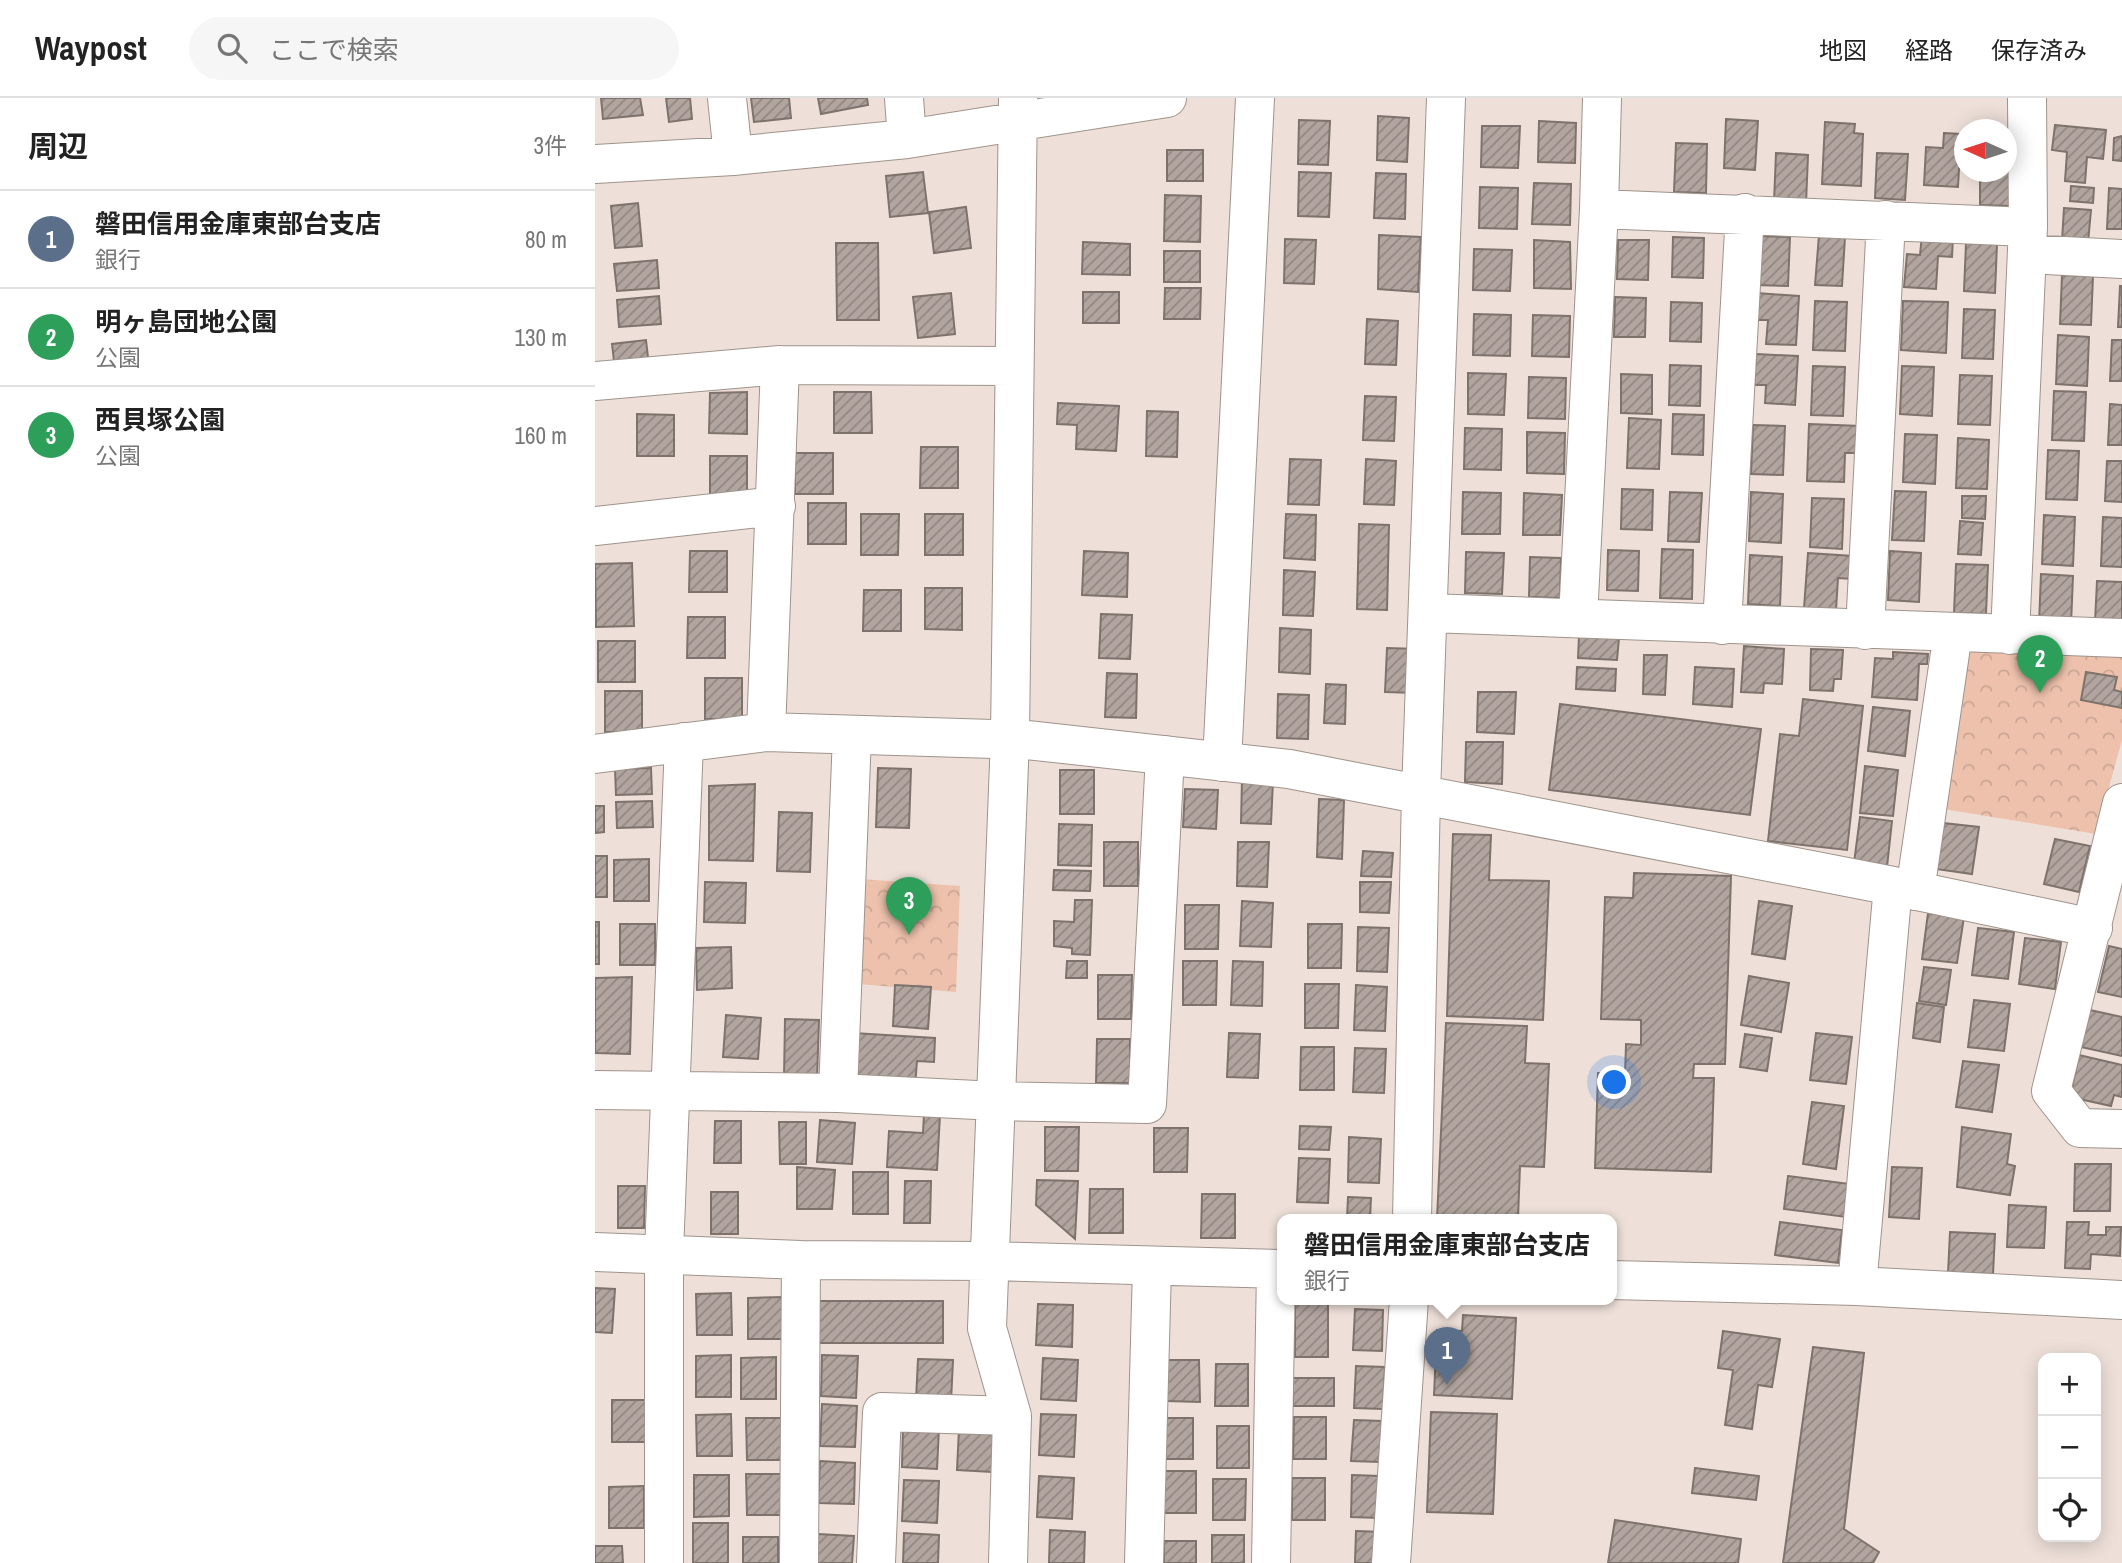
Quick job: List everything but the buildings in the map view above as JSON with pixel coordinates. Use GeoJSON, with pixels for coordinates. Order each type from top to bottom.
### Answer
{"type":"FeatureCollection","features":[{"type":"Feature","properties":{"kind":"street"},"geometry":{"type":"LineString","coordinates":[[727,98],[733,156]]}},
{"type":"Feature","properties":{"kind":"street"},"geometry":{"type":"LineString","coordinates":[[904,98],[907,139]]}},
{"type":"Feature","properties":{"kind":"street"},"geometry":{"type":"LineString","coordinates":[[595,164],[733,156],[907,139],[1018,109],[1167,98]]}},
{"type":"Feature","properties":{"kind":"street"},"geometry":{"type":"LineString","coordinates":[[1222,762],[1255,98]]}},
{"type":"Feature","properties":{"kind":"street"},"geometry":{"type":"LineString","coordinates":[[1412,1214],[1422,793],[1446,98]]}},
{"type":"Feature","properties":{"kind":"street"},"geometry":{"type":"LineString","coordinates":[[1578,618],[1599,209],[1602,98]]}},
{"type":"Feature","properties":{"kind":"street"},"geometry":{"type":"LineString","coordinates":[[2010,635],[2027,240],[2027,98]]}},
{"type":"Feature","properties":{"kind":"street"},"geometry":{"type":"LineString","coordinates":[[1008,1563],[1012,1416],[987,1328],[1010,738],[1018,109]]}},
{"type":"Feature","properties":{"kind":"street"},"geometry":{"type":"LineString","coordinates":[[1599,209],[1886,220],[2027,240],[2122,259]]}},
{"type":"Feature","properties":{"kind":"street"},"geometry":{"type":"LineString","coordinates":[[1722,625],[1745,213]]}},
{"type":"Feature","properties":{"kind":"street"},"geometry":{"type":"LineString","coordinates":[[1865,631],[1886,220]]}},
{"type":"Feature","properties":{"kind":"street"},"geometry":{"type":"LineString","coordinates":[[595,381],[780,365],[1014,366]]}},
{"type":"Feature","properties":{"kind":"street"},"geometry":{"type":"LineString","coordinates":[[766,732],[780,365]]}},
{"type":"Feature","properties":{"kind":"street"},"geometry":{"type":"LineString","coordinates":[[595,526],[776,506]]}},
{"type":"Feature","properties":{"kind":"street"},"geometry":{"type":"LineString","coordinates":[[1429,613],[1865,631],[2122,638]]}},
{"type":"Feature","properties":{"kind":"street"},"geometry":{"type":"LineString","coordinates":[[1857,1286],[1904,889],[1953,634]]}},
{"type":"Feature","properties":{"kind":"street"},"geometry":{"type":"LineString","coordinates":[[595,754],[766,732],[1010,738],[1289,769],[1422,793],[2093,928]]}},
{"type":"Feature","properties":{"kind":"street"},"geometry":{"type":"LineString","coordinates":[[838,1093],[852,735]]}},
{"type":"Feature","properties":{"kind":"street"},"geometry":{"type":"LineString","coordinates":[[664,1563],[664,1253],[673,1093],[684,742]]}},
{"type":"Feature","properties":{"kind":"street"},"geometry":{"type":"LineString","coordinates":[[595,1090],[838,1093],[996,1101],[1147,1104],[1165,755]]}},
{"type":"Feature","properties":{"kind":"street"},"geometry":{"type":"LineString","coordinates":[[2122,803],[2051,1091],[2080,1128],[2122,1129]]}},
{"type":"Feature","properties":{"kind":"street"},"geometry":{"type":"LineString","coordinates":[[595,1252],[801,1260],[991,1261],[1277,1269]]}},
{"type":"Feature","properties":{"kind":"street"},"geometry":{"type":"LineString","coordinates":[[799,1563],[801,1260]]}},
{"type":"Feature","properties":{"kind":"street"},"geometry":{"type":"LineString","coordinates":[[1144,1563],[1152,1267]]}},
{"type":"Feature","properties":{"kind":"street"},"geometry":{"type":"LineString","coordinates":[[1617,1280],[1857,1286],[2122,1300]]}},
{"type":"Feature","properties":{"kind":"street"},"geometry":{"type":"LineString","coordinates":[[1271,1563],[1278,1305]]}},
{"type":"Feature","properties":{"kind":"street"},"geometry":{"type":"LineString","coordinates":[[1391,1563],[1409,1305]]}},
{"type":"Feature","properties":{"kind":"street"},"geometry":{"type":"LineString","coordinates":[[876,1563],[882,1412],[1012,1416]]}},
{"type":"Feature","properties":{"kind":"green space"},"geometry":{"type":"Polygon","coordinates":[[[1966,645],[2122,647],[2122,740],[2096,834],[1943,809],[1966,645]]]}},
{"type":"Feature","properties":{"kind":"green space"},"geometry":{"type":"Polygon","coordinates":[[[861,879],[960,886],[956,992],[858,984],[861,879]]]}},
{"type":"Feature","properties":{"kind":"place","name":"明ヶ島団地公園"},"geometry":{"type":"Point","coordinates":[2040,693]}},
{"type":"Feature","properties":{"kind":"place","name":"西貝塚公園"},"geometry":{"type":"Point","coordinates":[909,935]}},
{"type":"Feature","properties":{"kind":"place","name":"磐田信用金庫東部台支店"},"geometry":{"type":"Point","coordinates":[1447,1385]}}]}
